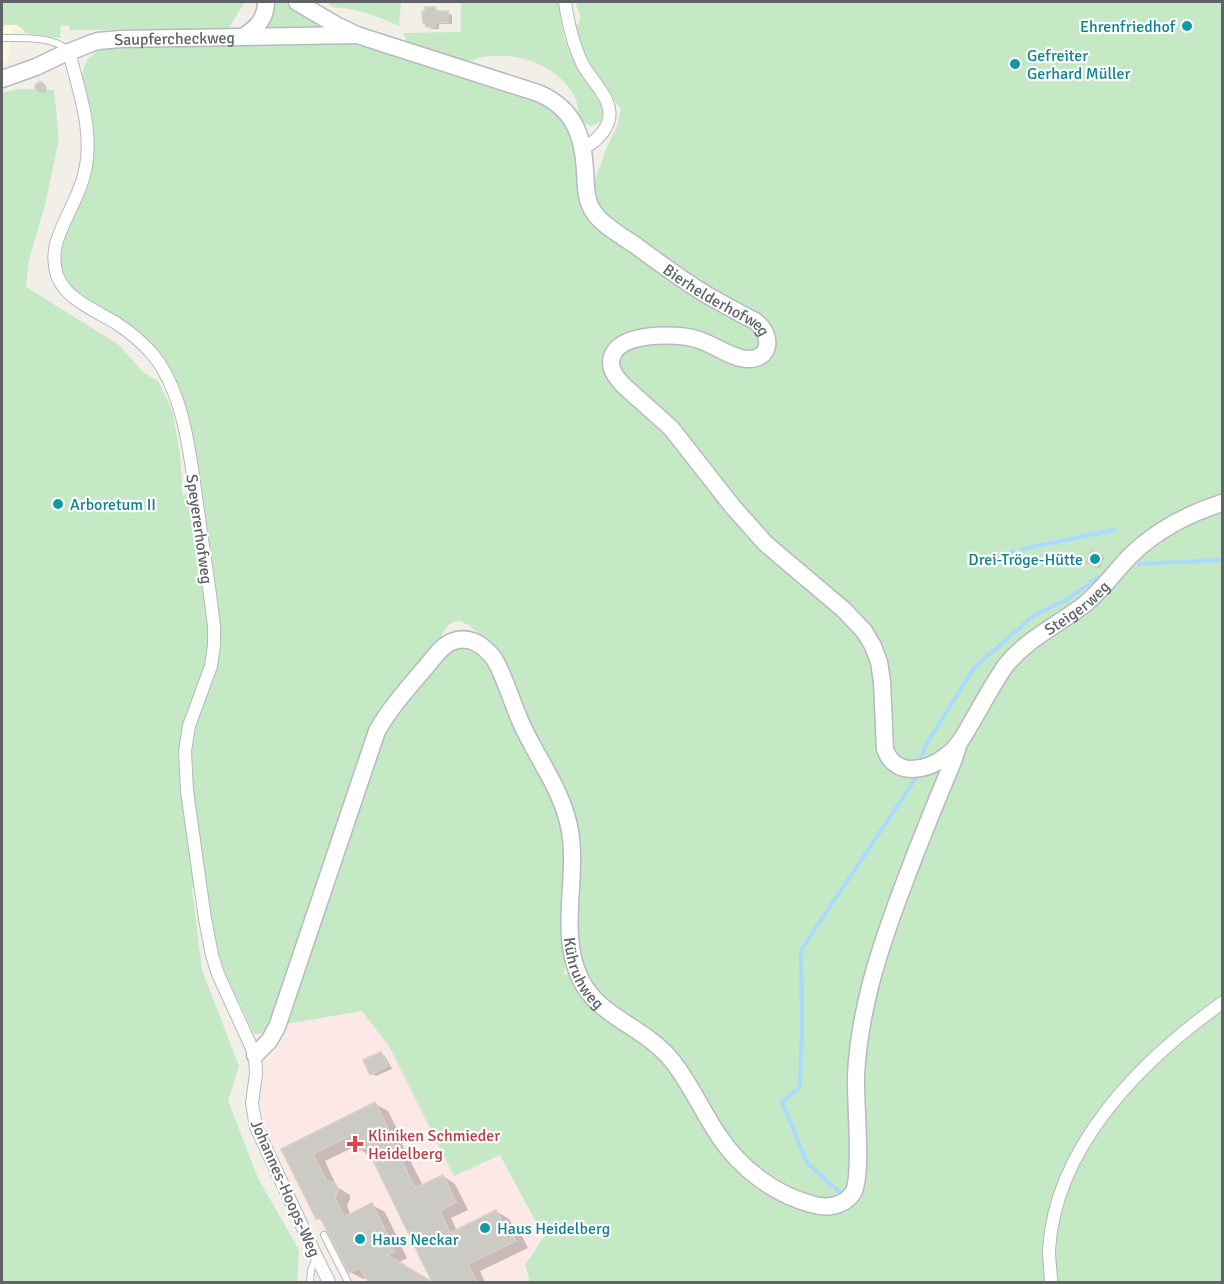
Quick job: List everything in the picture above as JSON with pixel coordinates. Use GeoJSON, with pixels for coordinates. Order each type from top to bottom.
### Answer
{"type":"FeatureCollection","features":[{"type":"Feature","properties":{"kind":"street"},"geometry":{"type":"LineString","coordinates":[[244,36],[260,22],[266,11],[266,2]]}},
{"type":"Feature","properties":{"kind":"street","name":"Bierhelderhofweg"},"geometry":{"type":"LineString","coordinates":[[297,2],[336,25],[357,34],[546,97],[561,107],[579,133],[583,149],[587,197],[590,207],[598,217],[688,283],[758,323],[764,329],[768,344],[758,357],[750,359],[736,356],[691,337],[652,336],[631,340],[619,346],[612,357],[612,368],[617,378],[671,428],[733,507],[765,543],[844,610],[864,631],[879,662],[882,681],[884,742],[887,755],[892,762],[906,769],[926,766],[946,756],[960,742]]}},
{"type":"Feature","properties":{"kind":"street"},"geometry":{"type":"LineString","coordinates":[[565,2],[571,34],[578,54],[610,109],[609,122],[604,131],[583,149]]}},
{"type":"Feature","properties":{"kind":"street","name":"Saupfercheckweg"},"geometry":{"type":"LineString","coordinates":[[2,80],[69,52],[111,39],[357,34]]}},
{"type":"Feature","properties":{"kind":"street","name":"Speyererhofweg"},"geometry":{"type":"LineString","coordinates":[[69,52],[86,123],[87,155],[81,186],[56,244],[54,266],[59,282],[70,296],[134,336],[154,357],[171,384],[182,417],[195,487],[212,606],[214,636],[209,673],[193,714],[185,743],[187,791],[201,897],[212,955],[222,984],[255,1055]]}},
{"type":"Feature","properties":{"kind":"street","name":"Steigerweg"},"geometry":{"type":"LineString","coordinates":[[960,742],[1004,668],[1022,647],[1085,604],[1130,556],[1155,534],[1184,518],[1222,503]]}},
{"type":"Feature","properties":{"kind":"street","name":"Kühruhweg"},"geometry":{"type":"LineString","coordinates":[[255,1055],[269,1041],[277,1027],[377,731],[399,698],[440,650],[461,639],[470,640],[481,645],[495,660],[523,728],[565,810],[572,853],[569,936],[574,963],[586,989],[608,1012],[642,1033],[668,1056],[717,1134],[744,1167],[800,1201],[823,1207],[839,1204],[853,1192],[857,1182],[858,1054],[864,1013],[874,971],[886,929],[960,742]]}},
{"type":"Feature","properties":{"kind":"street"},"geometry":{"type":"LineString","coordinates":[[1051,1282],[1049,1252],[1058,1200],[1071,1168],[1085,1144],[1121,1092],[1143,1069],[1222,1003]]}},
{"type":"Feature","properties":{"kind":"street","name":"Johannes-Hoops-Weg"},"geometry":{"type":"LineString","coordinates":[[255,1055],[256,1074],[252,1103],[256,1127],[329,1282]]}},
{"type":"Feature","properties":{"kind":"lane"},"geometry":{"type":"LineString","coordinates":[[2,38],[47,40],[60,44],[69,52]]}},
{"type":"Feature","properties":{"kind":"lane"},"geometry":{"type":"LineString","coordinates":[[324,1235],[348,1282]]}},
{"type":"Feature","properties":{"kind":"lane"},"geometry":{"type":"LineString","coordinates":[[310,1282],[311,1270],[317,1258]]}},
{"type":"Feature","properties":{"kind":"shaded area"},"geometry":{"type":"Polygon","coordinates":[[[2,2],[60,38],[13,29],[8,62],[2,63],[2,2]]]}},
{"type":"Feature","properties":{"kind":"shaded area","name":"Kliniken Schmieder Heidelberg"},"geometry":{"type":"Polygon","coordinates":[[[362,1011],[389,1046],[454,1176],[500,1155],[542,1236],[522,1265],[528,1282],[341,1282],[268,1134],[261,1115],[261,1097],[263,1083],[285,1024],[362,1011]]]}},
{"type":"Feature","properties":{"kind":"green space"},"geometry":{"type":"Polygon","coordinates":[[[2,2],[245,2],[228,29],[70,30],[69,25],[61,26],[60,38],[27,33],[17,25],[5,25],[2,28],[2,2]]]}},
{"type":"Feature","properties":{"kind":"green space"},"geometry":{"type":"Polygon","coordinates":[[[273,2],[287,2],[333,30],[261,31],[273,2]]]}},
{"type":"Feature","properties":{"kind":"green space"},"geometry":{"type":"Polygon","coordinates":[[[327,2],[401,2],[399,26],[366,13],[332,7],[327,2]]]}},
{"type":"Feature","properties":{"kind":"green space"},"geometry":{"type":"Polygon","coordinates":[[[461,2],[559,2],[563,33],[572,58],[606,110],[602,121],[592,126],[583,123],[578,117],[577,104],[572,92],[564,82],[541,65],[514,57],[493,56],[463,62],[407,45],[403,33],[461,32],[461,2]]]}},
{"type":"Feature","properties":{"kind":"green space"},"geometry":{"type":"Polygon","coordinates":[[[575,2],[1222,2],[1222,1282],[530,1282],[525,1265],[544,1237],[500,1155],[454,1176],[389,1046],[362,1011],[285,1024],[386,724],[446,653],[458,649],[473,650],[488,660],[551,790],[564,831],[567,957],[564,975],[583,969],[576,958],[579,868],[526,715],[505,664],[491,643],[469,625],[460,621],[452,622],[444,630],[438,643],[392,699],[270,1023],[263,1032],[255,1034],[253,1032],[218,957],[204,884],[192,888],[202,970],[239,1066],[228,1101],[258,1178],[299,1250],[297,1282],[2,1282],[2,93],[19,89],[54,90],[59,139],[45,205],[29,260],[26,287],[119,345],[144,373],[159,382],[173,413],[180,454],[183,496],[199,483],[191,429],[182,399],[170,373],[77,295],[68,283],[60,263],[61,245],[84,192],[90,120],[82,76],[88,59],[96,52],[114,47],[337,42],[373,48],[544,103],[566,122],[574,143],[578,187],[593,185],[617,126],[621,109],[588,64],[581,48],[577,25],[581,18],[575,2]]]}},
{"type":"Feature","properties":{"kind":"building"},"geometry":{"type":"Polygon","coordinates":[[[425,7],[435,7],[435,11],[448,11],[448,22],[435,23],[435,27],[426,27],[423,23],[422,11],[425,12],[425,7]]]}},
{"type":"Feature","properties":{"kind":"building"},"geometry":{"type":"Polygon","coordinates":[[[40,82],[44,83],[44,91],[40,92],[36,91],[35,87],[36,83],[40,82]]]}},
{"type":"Feature","properties":{"kind":"building","name":"Drei-Tröge-Hütte"},"geometry":{"type":"Polygon","coordinates":[[[1092,550],[1103,556],[1097,568],[1086,563],[1092,550]]]}},
{"type":"Feature","properties":{"kind":"building"},"geometry":{"type":"Polygon","coordinates":[[[381,1052],[388,1066],[370,1075],[363,1060],[381,1052]]]}},
{"type":"Feature","properties":{"kind":"building"},"geometry":{"type":"Polygon","coordinates":[[[375,1102],[415,1188],[443,1175],[456,1202],[440,1211],[450,1233],[496,1210],[504,1224],[507,1222],[516,1241],[468,1264],[477,1282],[432,1282],[368,1282],[360,1268],[349,1273],[320,1217],[316,1219],[281,1149],[375,1102]],[[351,1135],[313,1154],[327,1181],[337,1186],[338,1191],[335,1198],[344,1217],[372,1203],[395,1251],[387,1255],[432,1282],[367,1148],[359,1151],[351,1135]]]}},
{"type":"Feature","properties":{"kind":"waterway"},"geometry":{"type":"LineString","coordinates":[[1022,549],[1114,530]]}},
{"type":"Feature","properties":{"kind":"waterway"},"geometry":{"type":"LineString","coordinates":[[988,560],[1014,551]]}},
{"type":"Feature","properties":{"kind":"waterway"},"geometry":{"type":"LineString","coordinates":[[1139,564],[1222,560]]}},
{"type":"Feature","properties":{"kind":"waterway"},"geometry":{"type":"LineString","coordinates":[[921,760],[924,748],[974,668],[1034,615],[1068,599],[1098,577]]}},
{"type":"Feature","properties":{"kind":"waterway"},"geometry":{"type":"LineString","coordinates":[[843,1195],[807,1163],[782,1102],[798,1089],[800,1082],[801,950],[916,778]]}},
{"type":"Feature","properties":{"kind":"place","name":"Ehrenfriedhof"},"geometry":{"type":"Point","coordinates":[1187,26]}},
{"type":"Feature","properties":{"kind":"place","name":"Gefreiter Gerhard Müller"},"geometry":{"type":"Point","coordinates":[1015,64]}},
{"type":"Feature","properties":{"kind":"place","name":"Arboretum II"},"geometry":{"type":"Point","coordinates":[58,504]}},
{"type":"Feature","properties":{"kind":"place","name":"Drei-Tröge-Hütte"},"geometry":{"type":"Point","coordinates":[1095,559]}},
{"type":"Feature","properties":{"kind":"place","name":"Kliniken Schmieder Heidelberg"},"geometry":{"type":"Point","coordinates":[355,1144]}},
{"type":"Feature","properties":{"kind":"place","name":"Haus Heidelberg"},"geometry":{"type":"Point","coordinates":[485,1228]}},
{"type":"Feature","properties":{"kind":"place","name":"Haus Neckar"},"geometry":{"type":"Point","coordinates":[360,1239]}}]}
